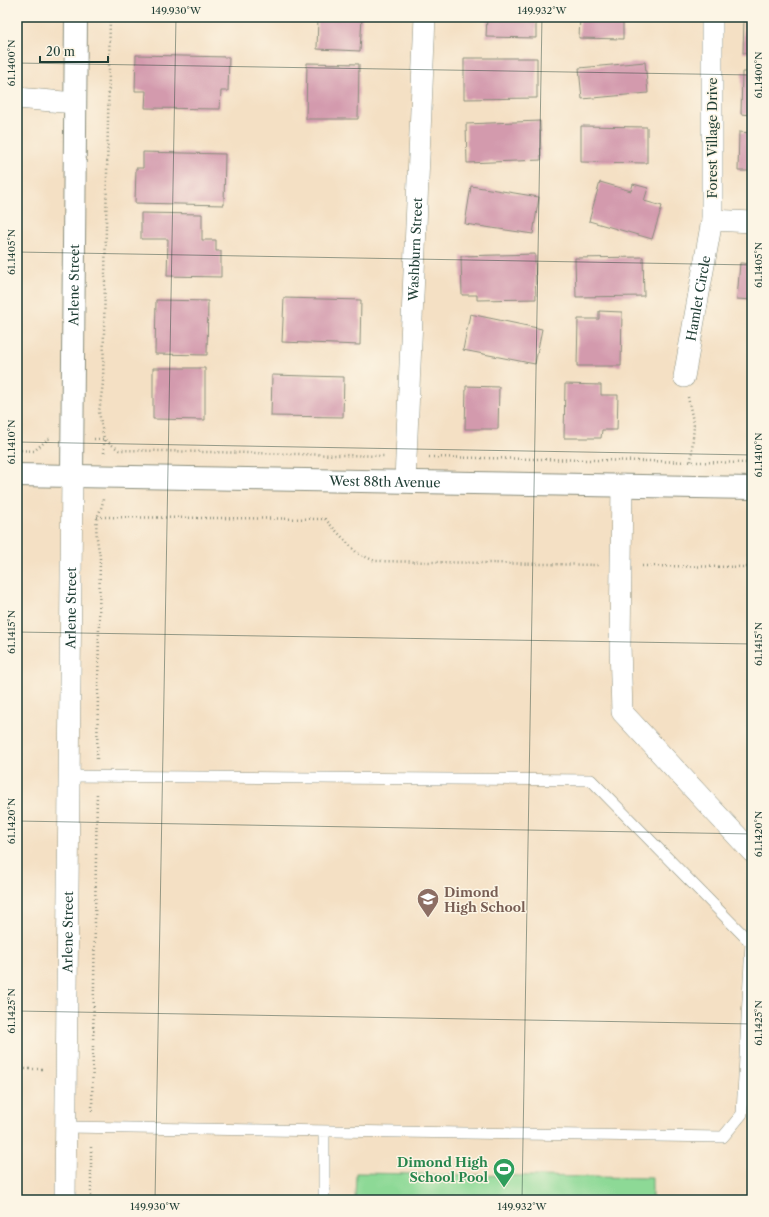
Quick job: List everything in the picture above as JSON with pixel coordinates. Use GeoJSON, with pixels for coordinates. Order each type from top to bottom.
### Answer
{"type":"FeatureCollection","features":[{"type":"Feature","properties":{"kind":"street","name":"Arlene Street"},"geometry":{"type":"LineString","coordinates":[[65,1200],[76,17]]}},
{"type":"Feature","properties":{"kind":"street","name":"Washburn Street"},"geometry":{"type":"LineString","coordinates":[[405,481],[425,17]]}},
{"type":"Feature","properties":{"kind":"street","name":"Forest Village Drive"},"geometry":{"type":"LineString","coordinates":[[712,17],[712,220]]}},
{"type":"Feature","properties":{"kind":"street"},"geometry":{"type":"LineString","coordinates":[[17,98],[75,104]]}},
{"type":"Feature","properties":{"kind":"street"},"geometry":{"type":"LineString","coordinates":[[712,220],[752,222]]}},
{"type":"Feature","properties":{"kind":"street","name":"Hamlet Circle"},"geometry":{"type":"LineString","coordinates":[[684,377],[712,220]]}},
{"type":"Feature","properties":{"kind":"street","name":"West 88th Avenue"},"geometry":{"type":"LineString","coordinates":[[17,475],[752,488]]}},
{"type":"Feature","properties":{"kind":"street"},"geometry":{"type":"LineString","coordinates":[[622,485],[620,565],[622,712],[752,852]]}},
{"type":"Feature","properties":{"kind":"lane"},"geometry":{"type":"LineString","coordinates":[[65,1126],[723,1137],[742,1114],[751,943],[590,780],[68,776]]}},
{"type":"Feature","properties":{"kind":"lane"},"geometry":{"type":"LineString","coordinates":[[324,1131],[324,1200]]}},
{"type":"Feature","properties":{"kind":"path"},"geometry":{"type":"LineString","coordinates":[[104,439],[99,412],[103,384],[110,17]]}},
{"type":"Feature","properties":{"kind":"path"},"geometry":{"type":"LineString","coordinates":[[684,377],[694,426],[691,462]]}},
{"type":"Feature","properties":{"kind":"path"},"geometry":{"type":"LineString","coordinates":[[17,450],[34,450],[48,439]]}},
{"type":"Feature","properties":{"kind":"path"},"geometry":{"type":"LineString","coordinates":[[90,1200],[100,557],[96,528],[97,517],[325,519],[357,553],[375,561],[752,567]]}},
{"type":"Feature","properties":{"kind":"path"},"geometry":{"type":"LineString","coordinates":[[17,1069],[45,1069]]}},
{"type":"Feature","properties":{"kind":"green space","name":"Dimond High School Pool"},"geometry":{"type":"Polygon","coordinates":[[[356,1173],[652,1178],[652,1200],[355,1200],[356,1173]]]}},
{"type":"Feature","properties":{"kind":"building"},"geometry":{"type":"Polygon","coordinates":[[[318,17],[362,17],[360,51],[317,49],[318,17]]]}},
{"type":"Feature","properties":{"kind":"building"},"geometry":{"type":"Polygon","coordinates":[[[487,17],[536,17],[536,38],[486,37],[487,17]]]}},
{"type":"Feature","properties":{"kind":"building"},"geometry":{"type":"Polygon","coordinates":[[[580,17],[623,17],[623,39],[579,38],[580,17]]]}},
{"type":"Feature","properties":{"kind":"building"},"geometry":{"type":"Polygon","coordinates":[[[744,17],[752,17],[752,53],[743,53],[744,17]]]}},
{"type":"Feature","properties":{"kind":"building"},"geometry":{"type":"Polygon","coordinates":[[[136,55],[229,57],[228,91],[221,91],[220,109],[145,108],[146,91],[135,91],[136,55]]]}},
{"type":"Feature","properties":{"kind":"building"},"geometry":{"type":"Polygon","coordinates":[[[464,58],[537,58],[537,98],[464,99],[464,58]]]}},
{"type":"Feature","properties":{"kind":"building"},"geometry":{"type":"Polygon","coordinates":[[[645,62],[648,93],[582,99],[579,68],[645,62]]]}},
{"type":"Feature","properties":{"kind":"building"},"geometry":{"type":"Polygon","coordinates":[[[307,63],[359,64],[358,119],[306,119],[307,63]]]}},
{"type":"Feature","properties":{"kind":"building"},"geometry":{"type":"Polygon","coordinates":[[[742,72],[752,72],[752,115],[741,114],[742,72]]]}},
{"type":"Feature","properties":{"kind":"building"},"geometry":{"type":"Polygon","coordinates":[[[540,121],[541,160],[467,163],[466,124],[540,121]]]}},
{"type":"Feature","properties":{"kind":"building"},"geometry":{"type":"Polygon","coordinates":[[[581,126],[647,127],[647,163],[581,162],[581,126]]]}},
{"type":"Feature","properties":{"kind":"building"},"geometry":{"type":"Polygon","coordinates":[[[739,132],[752,133],[752,171],[738,171],[739,132]]]}},
{"type":"Feature","properties":{"kind":"building"},"geometry":{"type":"Polygon","coordinates":[[[143,152],[225,154],[224,205],[135,203],[136,168],[143,168],[143,152]]]}},
{"type":"Feature","properties":{"kind":"building"},"geometry":{"type":"Polygon","coordinates":[[[600,182],[631,191],[633,184],[648,188],[644,201],[662,206],[652,239],[589,221],[600,182]]]}},
{"type":"Feature","properties":{"kind":"building"},"geometry":{"type":"Polygon","coordinates":[[[471,186],[539,197],[533,234],[465,224],[471,186]]]}},
{"type":"Feature","properties":{"kind":"building"},"geometry":{"type":"Polygon","coordinates":[[[141,213],[202,214],[202,240],[216,240],[216,251],[221,251],[221,277],[167,276],[168,239],[141,239],[141,213]]]}},
{"type":"Feature","properties":{"kind":"building"},"geometry":{"type":"Polygon","coordinates":[[[535,254],[536,299],[477,300],[477,295],[462,295],[461,256],[535,254]]]}},
{"type":"Feature","properties":{"kind":"building"},"geometry":{"type":"Polygon","coordinates":[[[643,257],[644,296],[576,297],[575,258],[643,257]]]}},
{"type":"Feature","properties":{"kind":"building"},"geometry":{"type":"Polygon","coordinates":[[[740,263],[752,264],[752,300],[737,299],[740,263]]]}},
{"type":"Feature","properties":{"kind":"building"},"geometry":{"type":"Polygon","coordinates":[[[284,298],[361,300],[360,345],[282,342],[284,298]]]}},
{"type":"Feature","properties":{"kind":"building"},"geometry":{"type":"Polygon","coordinates":[[[156,300],[208,301],[207,355],[155,354],[156,300]]]}},
{"type":"Feature","properties":{"kind":"building"},"geometry":{"type":"Polygon","coordinates":[[[599,311],[622,312],[621,366],[577,366],[578,319],[599,319],[599,311]]]}},
{"type":"Feature","properties":{"kind":"building"},"geometry":{"type":"Polygon","coordinates":[[[470,314],[542,329],[535,364],[463,350],[470,314]]]}},
{"type":"Feature","properties":{"kind":"building"},"geometry":{"type":"Polygon","coordinates":[[[153,368],[205,368],[205,420],[153,419],[153,368]]]}},
{"type":"Feature","properties":{"kind":"building"},"geometry":{"type":"Polygon","coordinates":[[[272,375],[344,377],[343,417],[271,416],[272,375]]]}},
{"type":"Feature","properties":{"kind":"building"},"geometry":{"type":"Polygon","coordinates":[[[565,384],[601,385],[601,395],[618,395],[617,430],[602,430],[601,438],[564,438],[565,384]]]}},
{"type":"Feature","properties":{"kind":"building"},"geometry":{"type":"Polygon","coordinates":[[[466,386],[499,387],[498,429],[465,429],[466,386]]]}},
{"type":"Feature","properties":{"kind":"place","name":"Dimond High School"},"geometry":{"type":"Point","coordinates":[428,918]}},
{"type":"Feature","properties":{"kind":"place","name":"Dimond High School Pool"},"geometry":{"type":"Point","coordinates":[504,1188]}}]}
